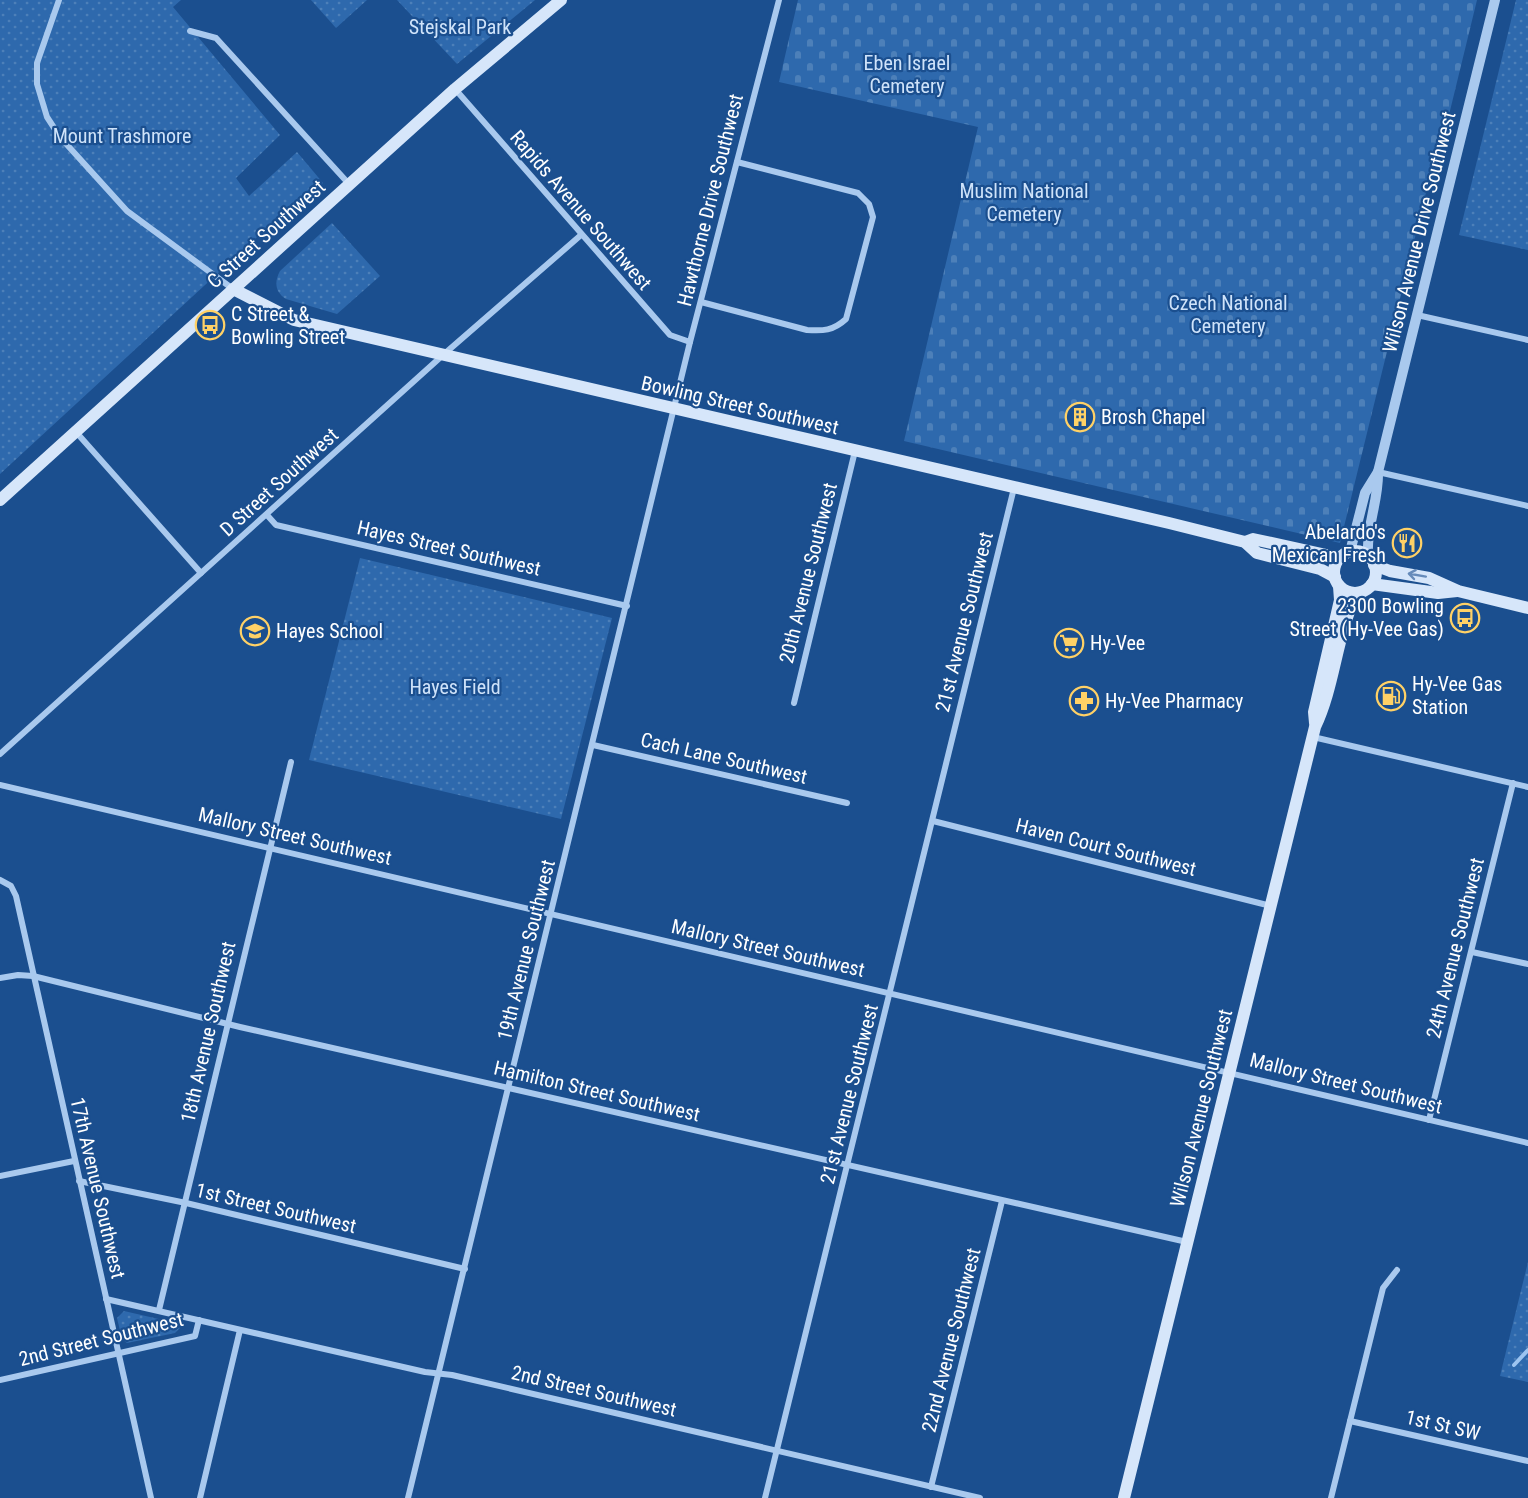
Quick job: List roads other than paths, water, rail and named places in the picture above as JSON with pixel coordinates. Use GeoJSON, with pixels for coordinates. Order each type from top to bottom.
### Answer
{"type":"FeatureCollection","features":[{"type":"Feature","properties":{"kind":"main road","name":"C Street Southwest"},"geometry":{"type":"LineString","coordinates":[[0,500],[455,89],[561,0]]}},
{"type":"Feature","properties":{"kind":"main road","name":"Bowling Street Southwest"},"geometry":{"type":"LineString","coordinates":[[233,289],[294,320],[1245,542],[1257,553],[1320,569],[1337,581]]}},
{"type":"Feature","properties":{"kind":"main road","name":"Bowling Street Southwest"},"geometry":{"type":"LineString","coordinates":[[1245,542],[1253,539],[1324,557],[1345,555]]}},
{"type":"Feature","properties":{"kind":"main road"},"geometry":{"type":"LineString","coordinates":[[1371,560],[1376,576],[1372,584],[1357,593],[1349,592],[1337,581],[1334,569],[1345,555],[1371,560],[1390,571],[1430,578],[1458,591],[1528,608]]}},
{"type":"Feature","properties":{"kind":"main road","name":"Wilson Avenue Southwest"},"geometry":{"type":"LineString","coordinates":[[1314,732],[1314,712],[1340,600],[1337,581]]}},
{"type":"Feature","properties":{"kind":"main road"},"geometry":{"type":"LineString","coordinates":[[1372,584],[1438,593],[1458,591]]}},
{"type":"Feature","properties":{"kind":"main road","name":"Wilson Avenue Southwest"},"geometry":{"type":"LineString","coordinates":[[1124,1498],[1314,732],[1329,692],[1349,614],[1357,593]]}},
{"type":"Feature","properties":{"kind":"street"},"geometry":{"type":"LineString","coordinates":[[59,0],[37,63],[37,84],[47,117],[60,136],[127,211],[233,289]]}},
{"type":"Feature","properties":{"kind":"street","name":"Hawthorne Drive Southwest"},"geometry":{"type":"LineString","coordinates":[[676,410],[690,342],[778,0]]}},
{"type":"Feature","properties":{"kind":"street","name":"Wilson Avenue Drive Southwest"},"geometry":{"type":"LineString","coordinates":[[1371,560],[1367,543],[1379,487],[1378,472],[1495,0]]}},
{"type":"Feature","properties":{"kind":"street"},"geometry":{"type":"LineString","coordinates":[[190,32],[216,38],[350,185]]}},
{"type":"Feature","properties":{"kind":"street","name":"Rapids Avenue Southwest"},"geometry":{"type":"LineString","coordinates":[[455,89],[670,335],[690,342]]}},
{"type":"Feature","properties":{"kind":"street"},"geometry":{"type":"LineString","coordinates":[[700,302],[807,330],[823,331],[837,327],[846,319],[873,217],[869,204],[858,193],[737,162]]}},
{"type":"Feature","properties":{"kind":"street","name":"D Street Southwest"},"geometry":{"type":"LineString","coordinates":[[0,754],[443,355],[581,235]]}},
{"type":"Feature","properties":{"kind":"street"},"geometry":{"type":"LineString","coordinates":[[1417,315],[1528,340]]}},
{"type":"Feature","properties":{"kind":"street","name":"19th Avenue Southwest"},"geometry":{"type":"LineString","coordinates":[[408,1498],[676,410]]}},
{"type":"Feature","properties":{"kind":"street"},"geometry":{"type":"LineString","coordinates":[[75,431],[201,573]]}},
{"type":"Feature","properties":{"kind":"street","name":"20th Avenue Southwest"},"geometry":{"type":"LineString","coordinates":[[794,703],[855,451]]}},
{"type":"Feature","properties":{"kind":"street"},"geometry":{"type":"LineString","coordinates":[[1378,472],[1528,506]]}},
{"type":"Feature","properties":{"kind":"street","name":"Wilson Avenue Drive Southwest"},"geometry":{"type":"LineString","coordinates":[[1345,555],[1358,529],[1365,493],[1378,472]]}},
{"type":"Feature","properties":{"kind":"street","name":"21st Avenue Southwest"},"geometry":{"type":"LineString","coordinates":[[765,1498],[1014,487]]}},
{"type":"Feature","properties":{"kind":"street","name":"Hayes Street Southwest"},"geometry":{"type":"LineString","coordinates":[[267,515],[276,525],[627,606]]}},
{"type":"Feature","properties":{"kind":"street"},"geometry":{"type":"LineString","coordinates":[[1314,732],[1528,787]]}},
{"type":"Feature","properties":{"kind":"street"},"geometry":{"type":"LineString","coordinates":[[0,742],[6,748]]}},
{"type":"Feature","properties":{"kind":"street","name":"Cach Lane Southwest"},"geometry":{"type":"LineString","coordinates":[[593,745],[847,803]]}},
{"type":"Feature","properties":{"kind":"street","name":"18th Avenue Southwest"},"geometry":{"type":"LineString","coordinates":[[159,1311],[291,762]]}},
{"type":"Feature","properties":{"kind":"street","name":"24th Avenue Southwest"},"geometry":{"type":"LineString","coordinates":[[1430,1120],[1513,783]]}},
{"type":"Feature","properties":{"kind":"street","name":"Mallory Street Southwest"},"geometry":{"type":"LineString","coordinates":[[0,785],[890,995],[1230,1071],[1528,1143]]}},
{"type":"Feature","properties":{"kind":"street","name":"Haven Court Southwest"},"geometry":{"type":"LineString","coordinates":[[933,821],[1271,906]]}},
{"type":"Feature","properties":{"kind":"street","name":"17th Avenue Southwest"},"geometry":{"type":"LineString","coordinates":[[0,880],[11,886],[16,896],[151,1498]]}},
{"type":"Feature","properties":{"kind":"street"},"geometry":{"type":"LineString","coordinates":[[1472,951],[1528,964]]}},
{"type":"Feature","properties":{"kind":"street","name":"Hamilton Street Southwest"},"geometry":{"type":"LineString","coordinates":[[0,978],[18,975],[33,976],[228,1024],[1187,1242]]}},
{"type":"Feature","properties":{"kind":"street"},"geometry":{"type":"LineString","coordinates":[[0,1176],[74,1161]]}},
{"type":"Feature","properties":{"kind":"street","name":"1st Street Southwest"},"geometry":{"type":"LineString","coordinates":[[79,1181],[186,1203],[465,1269]]}},
{"type":"Feature","properties":{"kind":"street","name":"22nd Avenue Southwest"},"geometry":{"type":"LineString","coordinates":[[931,1487],[1002,1201]]}},
{"type":"Feature","properties":{"kind":"street"},"geometry":{"type":"LineString","coordinates":[[1331,1498],[1383,1288],[1397,1270]]}},
{"type":"Feature","properties":{"kind":"street","name":"2nd Street Southwest"},"geometry":{"type":"LineString","coordinates":[[106,1299],[980,1498]]}},
{"type":"Feature","properties":{"kind":"street","name":"2nd Street Southwest"},"geometry":{"type":"LineString","coordinates":[[0,1380],[195,1336],[199,1320]]}},
{"type":"Feature","properties":{"kind":"street"},"geometry":{"type":"LineString","coordinates":[[200,1498],[240,1330]]}},
{"type":"Feature","properties":{"kind":"street","name":"1st St SW"},"geometry":{"type":"LineString","coordinates":[[1350,1421],[1528,1461]]}},
{"type":"Feature","properties":{"kind":"waterway"},"geometry":{"type":"LineString","coordinates":[[1514,1365],[1528,1350]]}},
{"type":"Feature","properties":{"kind":"place","name":"C Street & Bowling Street"},"geometry":{"type":"Point","coordinates":[210,325]}},
{"type":"Feature","properties":{"kind":"place","name":"Brosh Chapel"},"geometry":{"type":"Point","coordinates":[1080,417]}},
{"type":"Feature","properties":{"kind":"place","name":"Abelardo's Mexican Fresh"},"geometry":{"type":"Point","coordinates":[1407,543]}},
{"type":"Feature","properties":{"kind":"place","name":"2300 Bowling Street (Hy-Vee Gas)"},"geometry":{"type":"Point","coordinates":[1465,618]}},
{"type":"Feature","properties":{"kind":"place","name":"Hayes School"},"geometry":{"type":"Point","coordinates":[255,631]}},
{"type":"Feature","properties":{"kind":"place","name":"Hy-Vee"},"geometry":{"type":"Point","coordinates":[1069,643]}},
{"type":"Feature","properties":{"kind":"place","name":"Hy-Vee Gas Station"},"geometry":{"type":"Point","coordinates":[1391,696]}},
{"type":"Feature","properties":{"kind":"place","name":"Hy-Vee Pharmacy"},"geometry":{"type":"Point","coordinates":[1084,701]}},
{"type":"Feature","properties":{"kind":"park label","name":"Stejskal Park"},"geometry":{"type":"Point","coordinates":[460,27]}},
{"type":"Feature","properties":{"kind":"park label","name":"Eben Israel Cemetery"},"geometry":{"type":"Point","coordinates":[907,74]}},
{"type":"Feature","properties":{"kind":"park label","name":"Mount Trashmore"},"geometry":{"type":"Point","coordinates":[122,136]}},
{"type":"Feature","properties":{"kind":"park label","name":"Muslim National Cemetery"},"geometry":{"type":"Point","coordinates":[1024,202]}},
{"type":"Feature","properties":{"kind":"park label","name":"Czech National Cemetery"},"geometry":{"type":"Point","coordinates":[1228,314]}},
{"type":"Feature","properties":{"kind":"park label","name":"Hayes Field"},"geometry":{"type":"Point","coordinates":[455,687]}}]}
